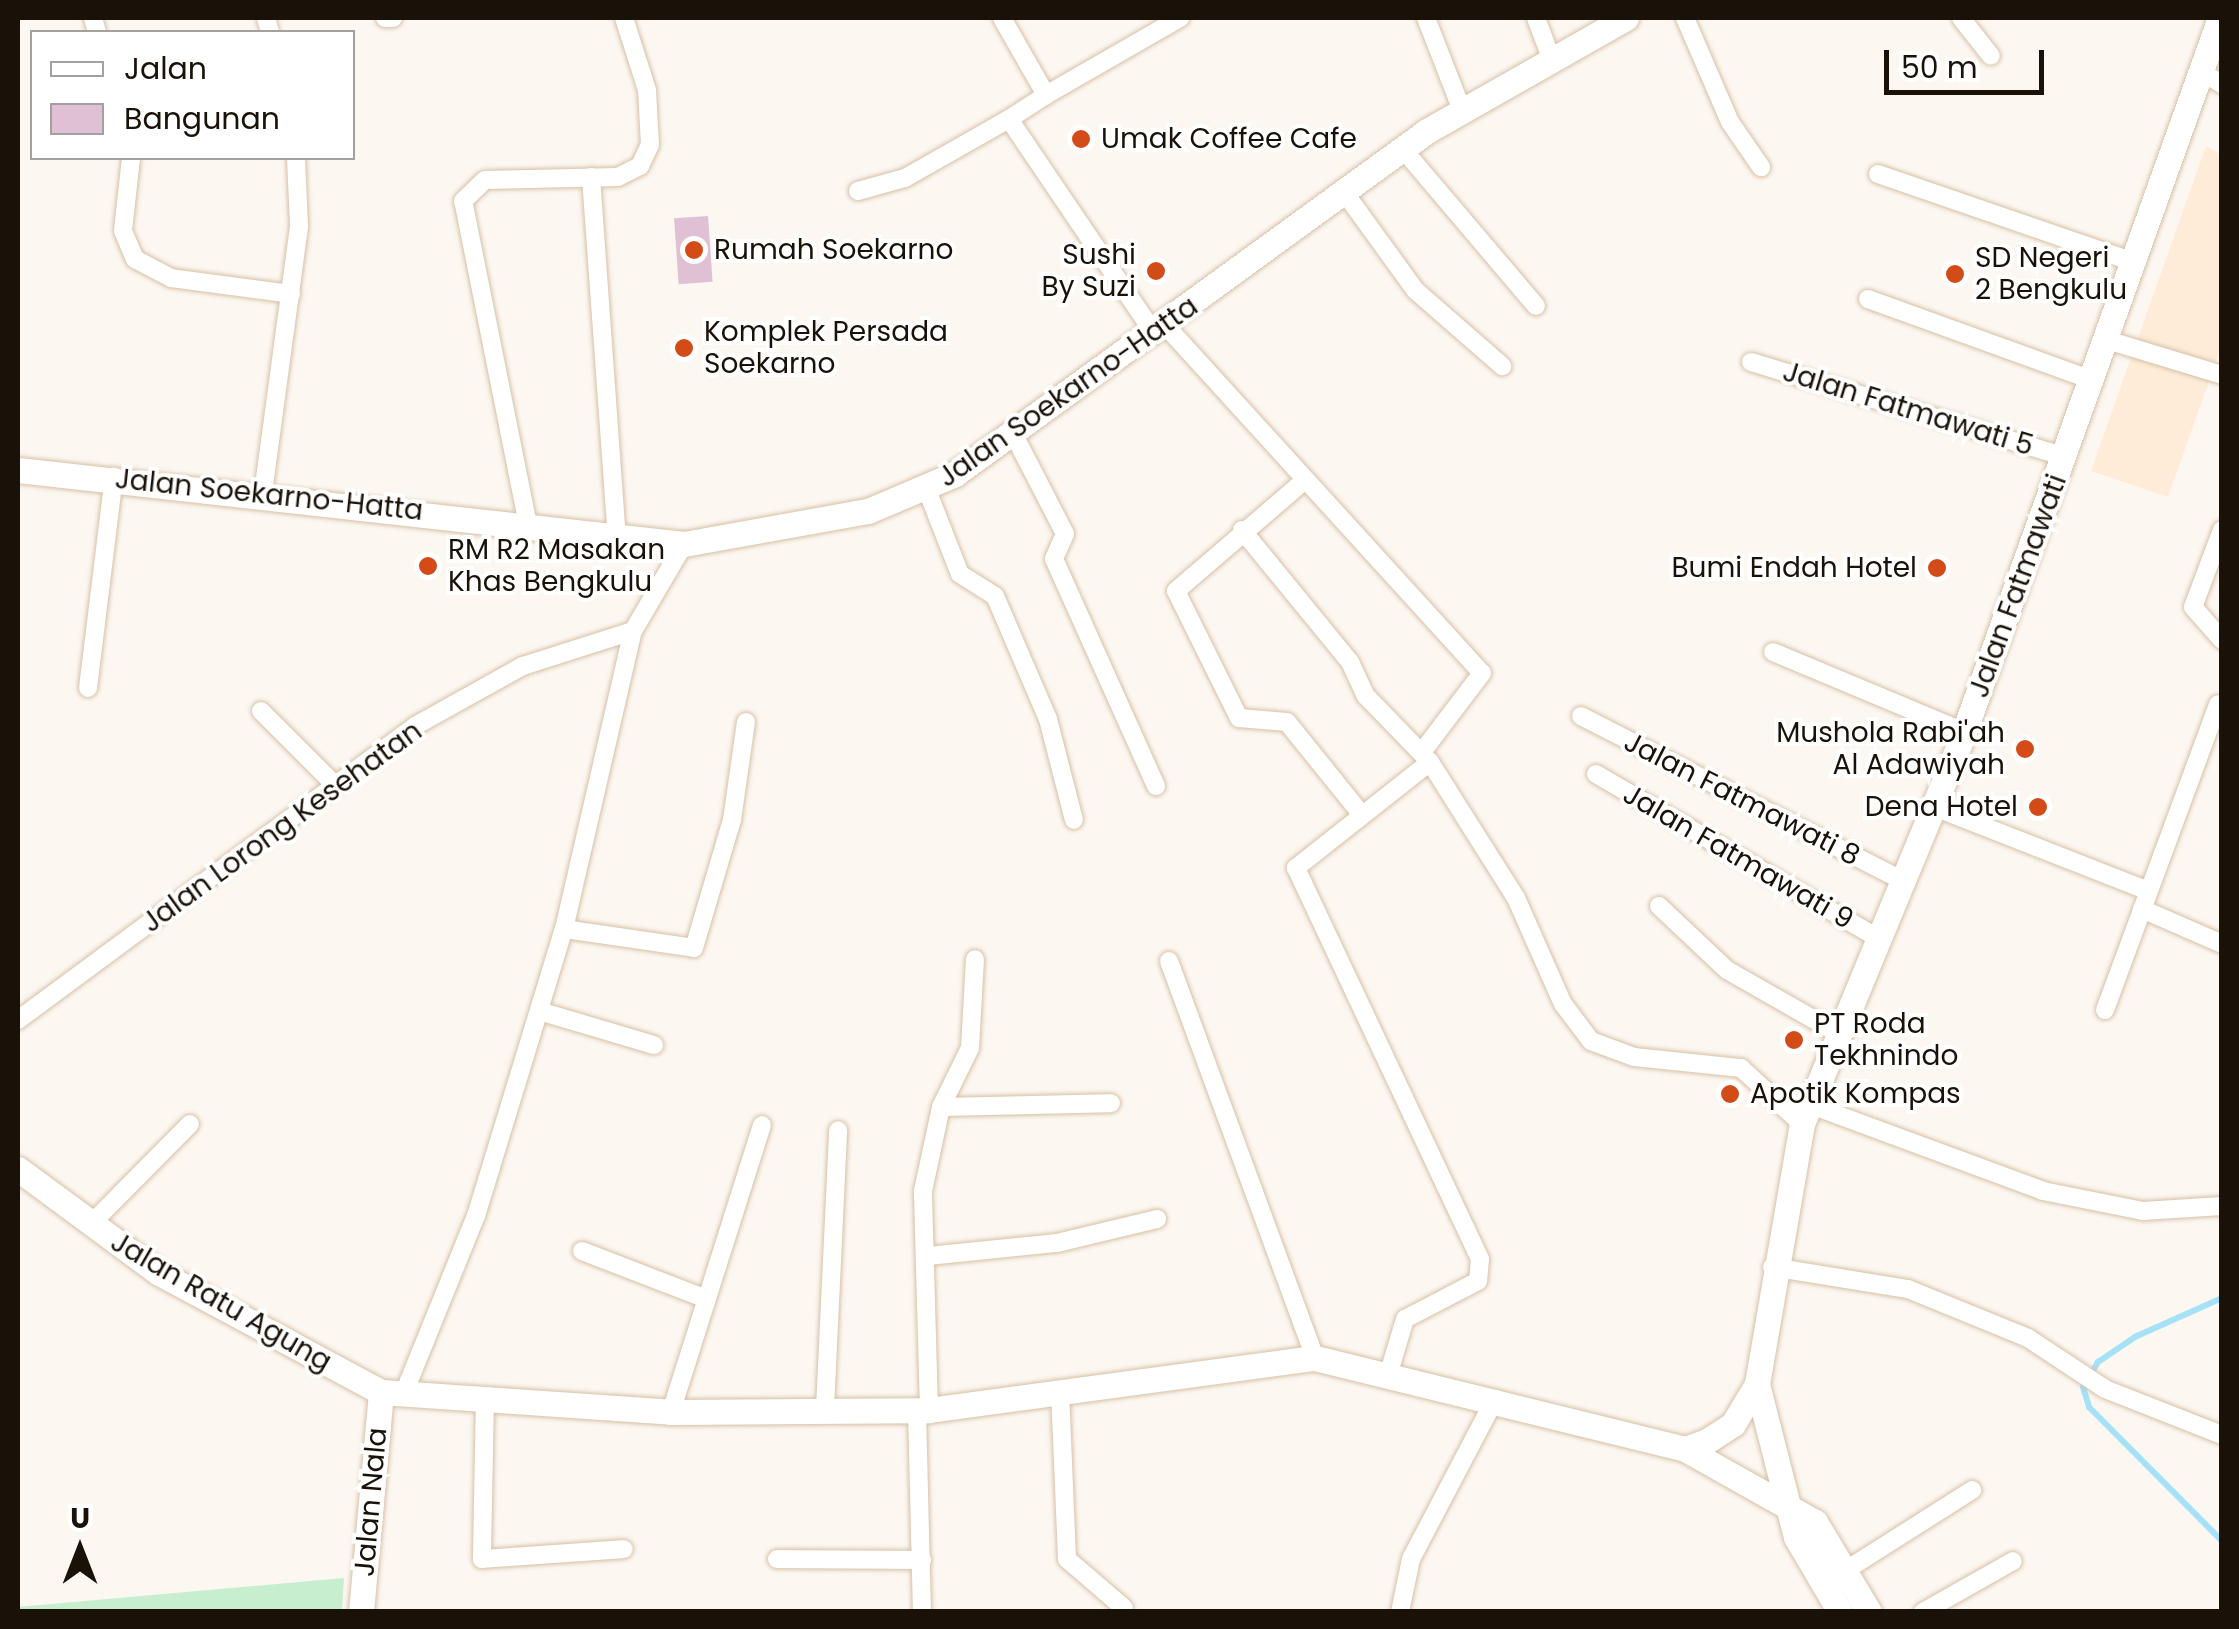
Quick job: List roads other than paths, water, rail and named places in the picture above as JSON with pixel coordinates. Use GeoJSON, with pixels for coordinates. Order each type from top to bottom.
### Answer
{"type":"FeatureCollection","features":[{"type":"Feature","properties":{"kind":"street"},"geometry":{"type":"LineString","coordinates":[[528,525],[463,201],[485,180],[635,173],[650,145],[647,90],[624,18]]}},
{"type":"Feature","properties":{"kind":"street"},"geometry":{"type":"LineString","coordinates":[[1002,18],[1046,95]]}},
{"type":"Feature","properties":{"kind":"street"},"geometry":{"type":"LineString","coordinates":[[858,191],[905,178],[1180,18]]}},
{"type":"Feature","properties":{"kind":"street"},"geometry":{"type":"LineString","coordinates":[[1426,18],[1461,108]]}},
{"type":"Feature","properties":{"kind":"street"},"geometry":{"type":"LineString","coordinates":[[1536,18],[1550,58]]}},
{"type":"Feature","properties":{"kind":"street","name":"Jalan Soekarno-Hatta"},"geometry":{"type":"LineString","coordinates":[[18,470],[263,494],[528,525],[617,540],[684,544],[798,528],[927,490],[1014,435],[1160,330],[1342,189],[1461,108],[1626,18]]}},
{"type":"Feature","properties":{"kind":"street"},"geometry":{"type":"LineString","coordinates":[[1685,18],[1730,122],[1761,167]]}},
{"type":"Feature","properties":{"kind":"street"},"geometry":{"type":"LineString","coordinates":[[1961,18],[1991,56]]}},
{"type":"Feature","properties":{"kind":"street","name":"Jalan Fatmawati"},"geometry":{"type":"LineString","coordinates":[[1757,1384],[1772,1267],[1807,1115],[1964,732],[2136,262],[2211,77],[2220,18]]}},
{"type":"Feature","properties":{"kind":"street"},"geometry":{"type":"LineString","coordinates":[[1010,120],[1160,330],[1305,480],[1482,673],[1426,757],[1296,868],[1481,1270],[1478,1282],[1404,1318],[1390,1369]]}},
{"type":"Feature","properties":{"kind":"street"},"geometry":{"type":"LineString","coordinates":[[1402,148],[1536,306]]}},
{"type":"Feature","properties":{"kind":"street"},"geometry":{"type":"LineString","coordinates":[[132,160],[123,231],[136,260],[171,278],[291,294]]}},
{"type":"Feature","properties":{"kind":"street"},"geometry":{"type":"LineString","coordinates":[[263,494],[291,294],[296,160]]}},
{"type":"Feature","properties":{"kind":"street"},"geometry":{"type":"LineString","coordinates":[[1878,174],[2136,262]]}},
{"type":"Feature","properties":{"kind":"street"},"geometry":{"type":"LineString","coordinates":[[591,177],[617,540]]}},
{"type":"Feature","properties":{"kind":"street"},"geometry":{"type":"LineString","coordinates":[[1342,189],[1415,290],[1502,366]]}},
{"type":"Feature","properties":{"kind":"street"},"geometry":{"type":"LineString","coordinates":[[1868,299],[2092,380]]}},
{"type":"Feature","properties":{"kind":"street"},"geometry":{"type":"LineString","coordinates":[[2107,340],[2222,375]]}},
{"type":"Feature","properties":{"kind":"street","name":"Jalan Fatmawati 5"},"geometry":{"type":"LineString","coordinates":[[1751,362],[2065,457]]}},
{"type":"Feature","properties":{"kind":"street"},"geometry":{"type":"LineString","coordinates":[[1014,435],[1066,534],[1054,559],[1156,786]]}},
{"type":"Feature","properties":{"kind":"street"},"geometry":{"type":"LineString","coordinates":[[88,688],[114,477]]}},
{"type":"Feature","properties":{"kind":"street"},"geometry":{"type":"LineString","coordinates":[[1305,480],[1177,585],[1177,595],[1240,718],[1287,722],[1362,815]]}},
{"type":"Feature","properties":{"kind":"street"},"geometry":{"type":"LineString","coordinates":[[927,490],[960,574],[995,596],[1048,719],[1074,820]]}},
{"type":"Feature","properties":{"kind":"street"},"geometry":{"type":"LineString","coordinates":[[1242,530],[1350,662],[1366,696],[1426,757],[1591,1041],[1634,1057],[1741,1068],[1807,1115],[2044,1191],[2143,1211],[2222,1206]]}},
{"type":"Feature","properties":{"kind":"street"},"geometry":{"type":"LineString","coordinates":[[2222,530],[2193,606],[2222,640]]}},
{"type":"Feature","properties":{"kind":"street"},"geometry":{"type":"LineString","coordinates":[[684,544],[633,631],[564,929],[476,1216],[392,1393],[671,1412],[923,1410],[1315,1358],[1390,1369],[1686,1448],[1737,1471],[1816,1522],[1869,1612]]}},
{"type":"Feature","properties":{"kind":"street","name":"Jalan Lorong Kesehatan"},"geometry":{"type":"LineString","coordinates":[[18,1020],[334,784],[523,666],[633,631]]}},
{"type":"Feature","properties":{"kind":"street"},"geometry":{"type":"LineString","coordinates":[[1773,652],[1964,732]]}},
{"type":"Feature","properties":{"kind":"street"},"geometry":{"type":"LineString","coordinates":[[2104,1010],[2218,704]]}},
{"type":"Feature","properties":{"kind":"street"},"geometry":{"type":"LineString","coordinates":[[261,711],[334,784]]}},
{"type":"Feature","properties":{"kind":"street","name":"Jalan Fatmawati 8"},"geometry":{"type":"LineString","coordinates":[[1581,716],[1904,880]]}},
{"type":"Feature","properties":{"kind":"street"},"geometry":{"type":"LineString","coordinates":[[564,929],[694,948],[732,820],[746,722]]}},
{"type":"Feature","properties":{"kind":"street","name":"Jalan Fatmawati 9"},"geometry":{"type":"LineString","coordinates":[[1596,774],[1880,939]]}},
{"type":"Feature","properties":{"kind":"street"},"geometry":{"type":"LineString","coordinates":[[1934,807],[2145,900],[2222,944]]}},
{"type":"Feature","properties":{"kind":"street"},"geometry":{"type":"LineString","coordinates":[[1659,906],[1727,970],[1841,1035]]}},
{"type":"Feature","properties":{"kind":"street"},"geometry":{"type":"LineString","coordinates":[[922,1612],[928,1256],[923,1190],[941,1108],[970,1048],[974,959]]}},
{"type":"Feature","properties":{"kind":"street"},"geometry":{"type":"LineString","coordinates":[[1169,961],[1315,1358]]}},
{"type":"Feature","properties":{"kind":"street"},"geometry":{"type":"LineString","coordinates":[[538,1011],[654,1045]]}},
{"type":"Feature","properties":{"kind":"street"},"geometry":{"type":"LineString","coordinates":[[941,1108],[1111,1103]]}},
{"type":"Feature","properties":{"kind":"street"},"geometry":{"type":"LineString","coordinates":[[90,1225],[190,1124]]}},
{"type":"Feature","properties":{"kind":"street"},"geometry":{"type":"LineString","coordinates":[[671,1412],[762,1125]]}},
{"type":"Feature","properties":{"kind":"street"},"geometry":{"type":"LineString","coordinates":[[825,1409],[838,1130]]}},
{"type":"Feature","properties":{"kind":"street","name":"Jalan Ratu Agung"},"geometry":{"type":"LineString","coordinates":[[18,1170],[90,1225],[198,1296],[392,1393]]}},
{"type":"Feature","properties":{"kind":"street"},"geometry":{"type":"LineString","coordinates":[[928,1256],[1056,1243],[1157,1219]]}},
{"type":"Feature","properties":{"kind":"street"},"geometry":{"type":"LineString","coordinates":[[582,1251],[704,1298]]}},
{"type":"Feature","properties":{"kind":"street"},"geometry":{"type":"LineString","coordinates":[[1772,1267],[1908,1289],[2014,1330],[2105,1389],[2222,1435]]}},
{"type":"Feature","properties":{"kind":"street"},"geometry":{"type":"LineString","coordinates":[[1686,1448],[1733,1424],[1757,1384]]}},
{"type":"Feature","properties":{"kind":"street"},"geometry":{"type":"LineString","coordinates":[[1757,1384],[1792,1504],[1796,1537],[1840,1612]]}},
{"type":"Feature","properties":{"kind":"street"},"geometry":{"type":"LineString","coordinates":[[1060,1391],[1067,1558],[1124,1608]]}},
{"type":"Feature","properties":{"kind":"street","name":"Jalan Nala"},"geometry":{"type":"LineString","coordinates":[[361,1612],[392,1393]]}},
{"type":"Feature","properties":{"kind":"street"},"geometry":{"type":"LineString","coordinates":[[485,1397],[482,1559],[624,1549]]}},
{"type":"Feature","properties":{"kind":"street"},"geometry":{"type":"LineString","coordinates":[[1400,1612],[1411,1558],[1495,1399]]}},
{"type":"Feature","properties":{"kind":"street"},"geometry":{"type":"LineString","coordinates":[[1843,1572],[1972,1490]]}},
{"type":"Feature","properties":{"kind":"street"},"geometry":{"type":"LineString","coordinates":[[777,1559],[922,1560]]}},
{"type":"Feature","properties":{"kind":"street"},"geometry":{"type":"LineString","coordinates":[[1923,1612],[2013,1561]]}},
{"type":"Feature","properties":{"kind":"waterway"},"geometry":{"type":"LineString","coordinates":[[2222,1298],[2135,1337],[2098,1362],[2083,1387],[2089,1407],[2222,1541]]}},
{"type":"Feature","properties":{"kind":"place","name":"Umak Coffee Cafe"},"geometry":{"type":"Point","coordinates":[1081,139]}},
{"type":"Feature","properties":{"kind":"place","name":"Rumah Soekarno"},"geometry":{"type":"Point","coordinates":[694,250]}},
{"type":"Feature","properties":{"kind":"place","name":"Sushi By Suzi"},"geometry":{"type":"Point","coordinates":[1156,271]}},
{"type":"Feature","properties":{"kind":"place","name":"SD Negeri 2 Bengkulu"},"geometry":{"type":"Point","coordinates":[1955,274]}},
{"type":"Feature","properties":{"kind":"place","name":"Komplek Persada Soekarno"},"geometry":{"type":"Point","coordinates":[684,348]}},
{"type":"Feature","properties":{"kind":"place","name":"RM R2 Masakan Khas Bengkulu"},"geometry":{"type":"Point","coordinates":[428,566]}},
{"type":"Feature","properties":{"kind":"place","name":"Bumi Endah Hotel"},"geometry":{"type":"Point","coordinates":[1937,568]}},
{"type":"Feature","properties":{"kind":"place","name":"Mushola Rabi'ah Al Adawiyah"},"geometry":{"type":"Point","coordinates":[2025,749]}},
{"type":"Feature","properties":{"kind":"place","name":"Dena Hotel"},"geometry":{"type":"Point","coordinates":[2038,807]}},
{"type":"Feature","properties":{"kind":"place","name":"PT Roda Tekhnindo"},"geometry":{"type":"Point","coordinates":[1794,1040]}},
{"type":"Feature","properties":{"kind":"place","name":"Apotik Kompas"},"geometry":{"type":"Point","coordinates":[1730,1094]}}]}
